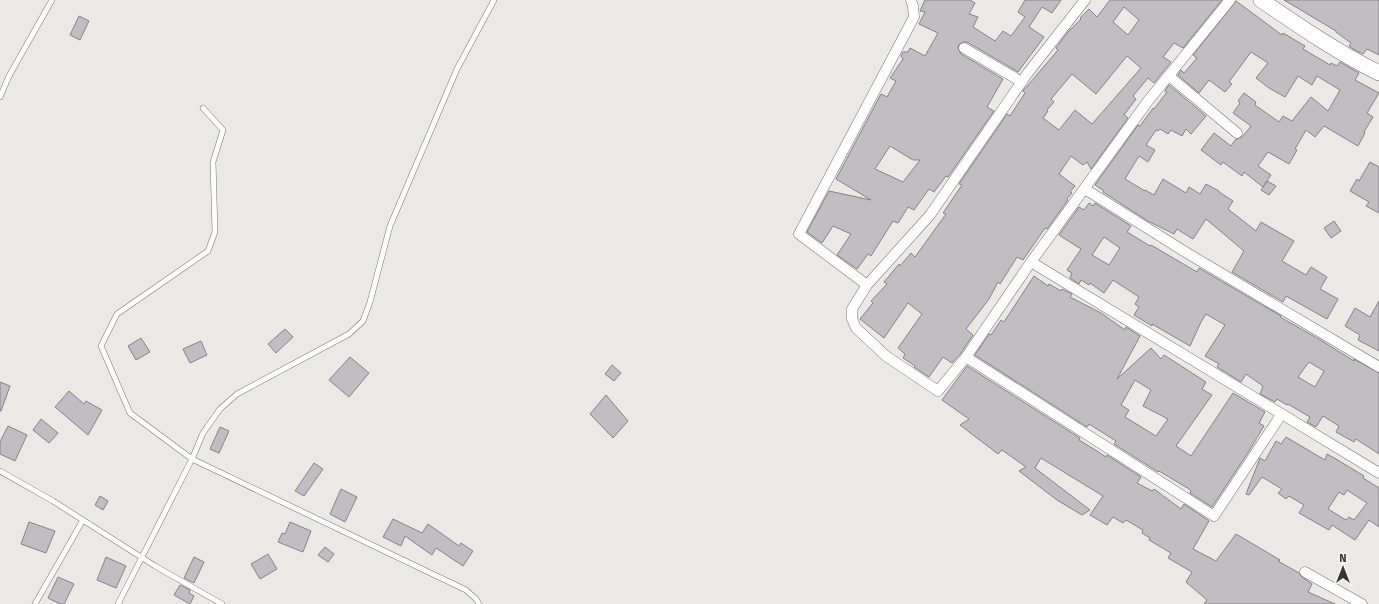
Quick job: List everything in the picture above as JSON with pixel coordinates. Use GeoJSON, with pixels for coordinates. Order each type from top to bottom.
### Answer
{"type":"FeatureCollection","features":[{"type":"Feature","properties":{"kind":"main road"},"geometry":{"type":"LineString","coordinates":[[1261,0],[1310,33],[1357,62],[1379,73]]}},
{"type":"Feature","properties":{"kind":"street"},"geometry":{"type":"LineString","coordinates":[[868,285],[799,234],[914,18],[911,0]]}},
{"type":"Feature","properties":{"kind":"street"},"geometry":{"type":"LineString","coordinates":[[1085,0],[1022,82],[930,215],[868,285],[852,309],[852,319],[856,328],[886,356],[938,391],[966,356],[1148,102],[1230,0]]}},
{"type":"Feature","properties":{"kind":"street"},"geometry":{"type":"LineString","coordinates":[[964,48],[1022,82]]}},
{"type":"Feature","properties":{"kind":"street"},"geometry":{"type":"LineString","coordinates":[[1169,76],[1237,134]]}},
{"type":"Feature","properties":{"kind":"street"},"geometry":{"type":"LineString","coordinates":[[1085,189],[1187,253],[1379,367]]}},
{"type":"Feature","properties":{"kind":"street"},"geometry":{"type":"LineString","coordinates":[[1032,262],[1281,415],[1379,473]]}},
{"type":"Feature","properties":{"kind":"street"},"geometry":{"type":"LineString","coordinates":[[966,356],[1214,516],[1281,415]]}},
{"type":"Feature","properties":{"kind":"street"},"geometry":{"type":"LineString","coordinates":[[1305,572],[1362,604]]}},
{"type":"Feature","properties":{"kind":"lane"},"geometry":{"type":"LineString","coordinates":[[0,97],[9,76],[52,0]]}},
{"type":"Feature","properties":{"kind":"lane"},"geometry":{"type":"LineString","coordinates":[[118,604],[192,459],[203,433],[215,415],[237,394],[349,334],[363,321],[370,302],[390,226],[457,69],[494,0]]}},
{"type":"Feature","properties":{"kind":"lane"},"geometry":{"type":"LineString","coordinates":[[203,108],[223,130],[213,162],[215,232],[208,251],[117,314],[101,346],[130,413],[192,459],[466,590],[479,604]]}},
{"type":"Feature","properties":{"kind":"lane"},"geometry":{"type":"LineString","coordinates":[[0,471],[53,501],[142,557],[222,604]]}},
{"type":"Feature","properties":{"kind":"lane"},"geometry":{"type":"LineString","coordinates":[[35,604],[83,520]]}},
{"type":"Feature","properties":{"kind":"building"},"geometry":{"type":"Polygon","coordinates":[[[925,0],[970,0],[975,3],[969,14],[978,17],[973,27],[995,41],[1003,31],[1011,36],[1025,17],[1018,12],[1025,0],[1061,0],[1052,13],[1042,7],[1029,27],[1044,37],[1018,72],[967,42],[959,44],[958,48],[961,54],[1003,79],[987,107],[994,111],[948,177],[946,176],[934,192],[929,189],[914,210],[908,207],[898,223],[893,221],[871,256],[868,254],[857,269],[837,255],[851,234],[833,226],[822,243],[807,232],[829,191],[871,200],[836,179],[881,94],[887,97],[896,81],[890,78],[903,59],[901,56],[903,52],[908,52],[910,48],[925,56],[938,33],[919,24],[925,12],[920,11],[925,0]],[[890,146],[875,169],[903,182],[920,160],[913,160],[890,146]]]}},
{"type":"Feature","properties":{"kind":"building"},"geometry":{"type":"Polygon","coordinates":[[[1110,0],[1222,0],[1183,48],[1174,43],[1163,57],[1171,62],[1154,83],[1148,78],[1133,96],[1136,99],[1124,115],[1128,118],[1091,169],[1087,162],[1083,165],[1071,156],[1059,174],[1075,186],[1070,192],[1072,193],[1067,199],[1068,200],[1047,229],[1045,228],[1023,260],[1017,257],[1000,284],[998,282],[989,299],[966,329],[973,335],[961,353],[952,363],[943,357],[929,377],[903,358],[905,354],[898,348],[922,314],[908,303],[884,338],[860,319],[873,303],[871,301],[887,284],[884,282],[899,264],[900,266],[911,253],[915,257],[946,214],[943,213],[962,185],[959,184],[1007,114],[1010,116],[1025,93],[1023,91],[1058,50],[1056,48],[1068,32],[1089,9],[1097,17],[1110,0]],[[1124,7],[1113,22],[1128,35],[1139,20],[1124,7]],[[1127,56],[1096,94],[1072,74],[1051,99],[1054,102],[1047,110],[1048,111],[1043,118],[1059,130],[1075,110],[1092,124],[1141,68],[1127,56]]]}},
{"type":"Feature","properties":{"kind":"building"},"geometry":{"type":"Polygon","coordinates":[[[1284,0],[1379,0],[1379,55],[1367,49],[1363,54],[1353,49],[1349,46],[1351,43],[1336,31],[1284,0]]]}},
{"type":"Feature","properties":{"kind":"building"},"geometry":{"type":"Polygon","coordinates":[[[1236,1],[1282,35],[1283,33],[1305,46],[1303,49],[1330,65],[1331,63],[1337,66],[1340,62],[1359,73],[1355,80],[1379,93],[1367,113],[1373,117],[1358,146],[1324,126],[1315,137],[1306,130],[1295,149],[1297,150],[1289,164],[1268,152],[1258,166],[1271,175],[1263,187],[1244,172],[1242,176],[1223,162],[1221,165],[1201,150],[1214,133],[1231,146],[1236,139],[1242,137],[1251,126],[1233,113],[1240,103],[1238,101],[1244,93],[1256,102],[1255,105],[1279,122],[1283,116],[1292,121],[1311,97],[1328,111],[1340,90],[1317,76],[1312,85],[1298,76],[1285,97],[1269,88],[1256,78],[1268,63],[1251,52],[1229,82],[1232,84],[1225,92],[1209,80],[1199,93],[1178,75],[1181,70],[1184,73],[1197,58],[1193,55],[1236,1]]]}},
{"type":"Feature","properties":{"kind":"building"},"geometry":{"type":"Polygon","coordinates":[[[79,16],[89,21],[80,40],[70,35],[79,16]]]}},
{"type":"Feature","properties":{"kind":"building"},"geometry":{"type":"Polygon","coordinates":[[[1169,85],[1206,116],[1191,134],[1186,129],[1182,136],[1171,130],[1168,134],[1160,129],[1158,131],[1156,130],[1146,145],[1155,150],[1148,162],[1139,156],[1125,179],[1154,195],[1163,179],[1186,193],[1189,187],[1200,194],[1206,184],[1233,201],[1228,209],[1256,231],[1261,222],[1294,241],[1282,261],[1306,275],[1311,267],[1327,277],[1320,289],[1338,299],[1327,319],[1286,296],[1283,302],[1232,272],[1244,251],[1206,219],[1193,239],[1177,229],[1174,234],[1148,221],[1103,192],[1104,191],[1095,185],[1138,125],[1140,126],[1167,92],[1165,91],[1169,85]]]}},
{"type":"Feature","properties":{"kind":"building"},"geometry":{"type":"Polygon","coordinates":[[[1370,162],[1379,167],[1379,213],[1366,206],[1369,202],[1350,191],[1357,179],[1359,181],[1370,162]]]}},
{"type":"Feature","properties":{"kind":"building"},"geometry":{"type":"Polygon","coordinates":[[[1267,181],[1276,186],[1269,195],[1261,190],[1267,181]]]}},
{"type":"Feature","properties":{"kind":"building"},"geometry":{"type":"Polygon","coordinates":[[[1089,203],[1093,206],[1095,203],[1131,226],[1127,232],[1150,246],[1151,245],[1197,272],[1199,268],[1354,361],[1354,359],[1379,373],[1379,454],[1356,439],[1354,442],[1336,432],[1339,426],[1323,416],[1316,427],[1307,422],[1310,417],[1288,404],[1287,405],[1277,399],[1275,402],[1260,394],[1263,386],[1246,374],[1241,382],[1217,367],[1219,364],[1205,356],[1225,325],[1206,314],[1190,346],[1134,315],[1139,307],[1135,304],[1139,297],[1113,280],[1104,293],[1090,283],[1089,285],[1081,280],[1079,284],[1070,278],[1072,273],[1067,270],[1081,249],[1059,235],[1079,207],[1084,210],[1089,203]],[[1104,237],[1092,255],[1109,265],[1120,248],[1104,237]],[[1309,362],[1298,377],[1315,387],[1324,371],[1309,362]]]}},
{"type":"Feature","properties":{"kind":"building"},"geometry":{"type":"Polygon","coordinates":[[[1334,221],[1341,231],[1331,238],[1324,228],[1334,221]]]}},
{"type":"Feature","properties":{"kind":"building"},"geometry":{"type":"Polygon","coordinates":[[[1034,276],[1048,286],[1049,284],[1061,291],[1062,289],[1072,294],[1070,297],[1101,313],[1125,330],[1126,327],[1140,336],[1117,379],[1151,348],[1161,359],[1164,355],[1206,382],[1202,389],[1212,395],[1176,446],[1191,456],[1233,393],[1265,412],[1259,423],[1264,426],[1212,507],[1190,493],[1191,491],[1189,489],[1159,471],[1158,472],[1114,444],[1116,441],[1089,424],[1087,427],[975,355],[989,334],[991,335],[1001,320],[1004,322],[1034,276]],[[1135,380],[1121,405],[1129,410],[1125,417],[1156,436],[1168,419],[1143,406],[1151,390],[1135,380]]]}},
{"type":"Feature","properties":{"kind":"building"},"geometry":{"type":"Polygon","coordinates":[[[1379,301],[1379,351],[1358,340],[1360,335],[1345,326],[1355,308],[1370,317],[1379,301]]]}},
{"type":"Feature","properties":{"kind":"building"},"geometry":{"type":"Polygon","coordinates":[[[285,329],[293,337],[276,353],[268,344],[285,329]]]}},
{"type":"Feature","properties":{"kind":"building"},"geometry":{"type":"Polygon","coordinates":[[[141,338],[150,352],[136,360],[128,346],[141,338]]]}},
{"type":"Feature","properties":{"kind":"building"},"geometry":{"type":"Polygon","coordinates":[[[201,341],[207,355],[190,363],[183,349],[201,341]]]}},
{"type":"Feature","properties":{"kind":"building"},"geometry":{"type":"Polygon","coordinates":[[[350,357],[369,373],[349,397],[329,380],[350,357]]]}},
{"type":"Feature","properties":{"kind":"building"},"geometry":{"type":"Polygon","coordinates":[[[612,365],[621,373],[614,381],[605,374],[612,365]]]}},
{"type":"Feature","properties":{"kind":"building"},"geometry":{"type":"Polygon","coordinates":[[[967,366],[1080,438],[1079,440],[1106,457],[1107,455],[1141,477],[1137,483],[1152,491],[1154,489],[1181,509],[1184,504],[1209,521],[1193,549],[1216,561],[1236,534],[1299,573],[1312,584],[1308,592],[1335,604],[1204,604],[1207,600],[1186,582],[1192,572],[1168,558],[1171,553],[1149,540],[1150,538],[1142,533],[1143,530],[1126,520],[1123,523],[1113,517],[1107,525],[1090,515],[1103,496],[1041,458],[1035,468],[1090,510],[1082,515],[1057,500],[1019,471],[1026,467],[1002,450],[998,454],[960,425],[969,419],[942,400],[967,366]]]}},
{"type":"Feature","properties":{"kind":"building"},"geometry":{"type":"Polygon","coordinates":[[[0,382],[10,386],[1,411],[0,411],[0,382]]]}},
{"type":"Feature","properties":{"kind":"building"},"geometry":{"type":"Polygon","coordinates":[[[69,391],[84,404],[86,401],[102,410],[88,435],[55,407],[69,391]]]}},
{"type":"Feature","properties":{"kind":"building"},"geometry":{"type":"Polygon","coordinates":[[[606,395],[628,421],[613,438],[590,414],[606,395]]]}},
{"type":"Feature","properties":{"kind":"building"},"geometry":{"type":"Polygon","coordinates":[[[41,419],[58,433],[49,443],[33,430],[41,419]]]}},
{"type":"Feature","properties":{"kind":"building"},"geometry":{"type":"Polygon","coordinates":[[[8,426],[27,435],[15,461],[0,454],[0,442],[8,426]]]}},
{"type":"Feature","properties":{"kind":"building"},"geometry":{"type":"Polygon","coordinates":[[[220,427],[229,431],[219,453],[210,449],[220,427]]]}},
{"type":"Feature","properties":{"kind":"building"},"geometry":{"type":"Polygon","coordinates":[[[1286,437],[1325,460],[1327,454],[1364,476],[1363,478],[1379,488],[1379,527],[1369,520],[1355,540],[1332,525],[1329,530],[1299,513],[1304,505],[1289,496],[1286,499],[1278,493],[1282,489],[1262,477],[1249,495],[1246,494],[1260,458],[1265,461],[1276,441],[1281,444],[1286,437]],[[1347,490],[1344,495],[1339,492],[1328,509],[1346,520],[1349,517],[1354,520],[1367,503],[1347,490]]]}},
{"type":"Feature","properties":{"kind":"building"},"geometry":{"type":"Polygon","coordinates":[[[314,463],[323,469],[304,496],[295,491],[314,463]]]}},
{"type":"Feature","properties":{"kind":"building"},"geometry":{"type":"Polygon","coordinates":[[[341,489],[357,497],[345,522],[330,514],[341,489]]]}},
{"type":"Feature","properties":{"kind":"building"},"geometry":{"type":"Polygon","coordinates":[[[100,496],[108,501],[103,510],[95,505],[100,496]]]}},
{"type":"Feature","properties":{"kind":"building"},"geometry":{"type":"Polygon","coordinates":[[[393,519],[422,533],[428,524],[459,546],[461,543],[473,551],[463,566],[436,548],[432,555],[405,536],[401,546],[383,537],[393,519]]]}},
{"type":"Feature","properties":{"kind":"building"},"geometry":{"type":"Polygon","coordinates":[[[29,522],[55,531],[46,553],[21,544],[29,522]]]}},
{"type":"Feature","properties":{"kind":"building"},"geometry":{"type":"Polygon","coordinates":[[[290,522],[311,531],[303,552],[278,542],[282,533],[285,534],[290,522]]]}},
{"type":"Feature","properties":{"kind":"building"},"geometry":{"type":"Polygon","coordinates":[[[325,547],[334,554],[328,562],[318,555],[325,547]]]}},
{"type":"Feature","properties":{"kind":"building"},"geometry":{"type":"Polygon","coordinates":[[[268,554],[277,569],[260,579],[251,564],[268,554]]]}},
{"type":"Feature","properties":{"kind":"building"},"geometry":{"type":"Polygon","coordinates":[[[106,557],[126,566],[116,588],[97,580],[106,557]]]}},
{"type":"Feature","properties":{"kind":"building"},"geometry":{"type":"Polygon","coordinates":[[[194,557],[204,562],[194,583],[184,578],[194,557]]]}},
{"type":"Feature","properties":{"kind":"building"},"geometry":{"type":"Polygon","coordinates":[[[58,577],[74,584],[64,604],[60,604],[48,598],[58,577]]]}},
{"type":"Feature","properties":{"kind":"building"},"geometry":{"type":"Polygon","coordinates":[[[180,585],[190,590],[189,593],[194,596],[190,604],[174,595],[180,585]]]}}]}
